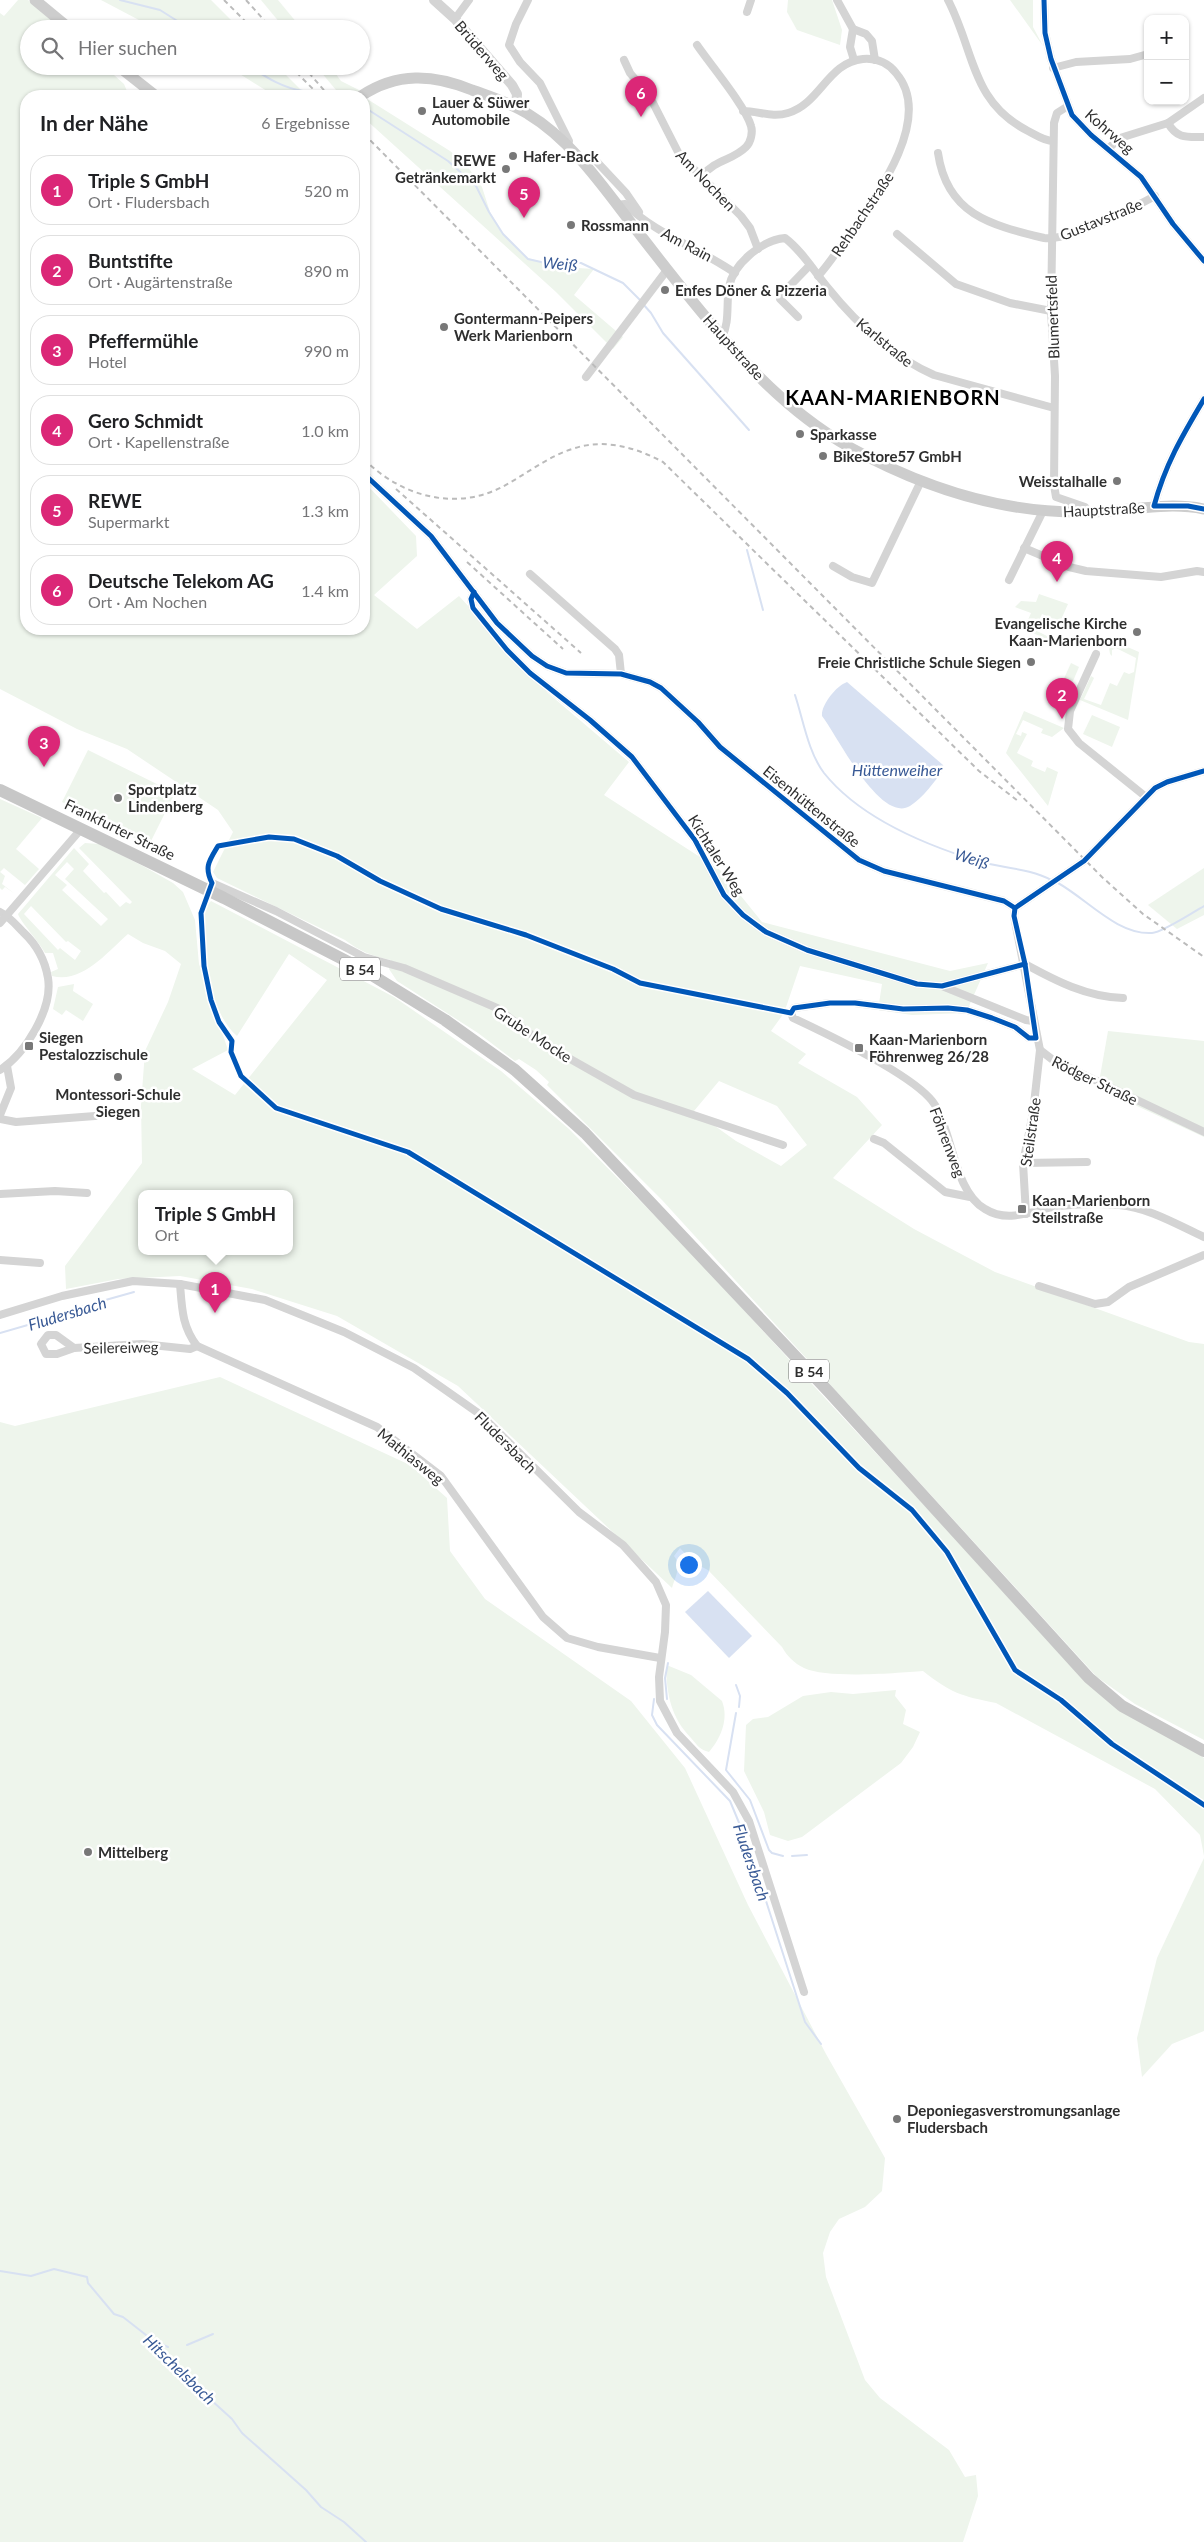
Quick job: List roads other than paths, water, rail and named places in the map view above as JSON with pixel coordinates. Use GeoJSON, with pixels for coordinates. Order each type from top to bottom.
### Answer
{"type":"FeatureCollection","features":[{"type":"Feature","properties":{"kind":"main road"},"geometry":{"type":"LineString","coordinates":[[35,0],[59,20]]}},
{"type":"Feature","properties":{"kind":"main road"},"geometry":{"type":"LineString","coordinates":[[129,75],[148,90]]}},
{"type":"Feature","properties":{"kind":"main road","name":"Hauptstraße"},"geometry":{"type":"LineString","coordinates":[[370,92],[393,81],[425,77],[463,86],[516,107],[538,121],[568,146],[722,337],[758,376],[818,426],[848,446],[921,481],[959,495],[998,505],[1043,511],[1089,512],[1154,506],[1188,506],[1204,509]]}},
{"type":"Feature","properties":{"kind":"main road","name":"Frankfurter Straße"},"geometry":{"type":"LineString","coordinates":[[0,790],[79,826],[321,947],[407,996],[515,1070],[585,1133],[802,1363],[1089,1678],[1122,1706],[1204,1751]]}},
{"type":"Feature","properties":{"kind":"street","name":"Brüderweg"},"geometry":{"type":"LineString","coordinates":[[434,0],[455,19],[516,90],[516,107]]}},
{"type":"Feature","properties":{"kind":"street"},"geometry":{"type":"LineString","coordinates":[[455,19],[469,0]]}},
{"type":"Feature","properties":{"kind":"street"},"geometry":{"type":"LineString","coordinates":[[528,0],[510,41],[511,50],[540,83],[566,133],[569,141],[568,146]]}},
{"type":"Feature","properties":{"kind":"street"},"geometry":{"type":"LineString","coordinates":[[747,12],[751,0]]}},
{"type":"Feature","properties":{"kind":"street"},"geometry":{"type":"LineString","coordinates":[[744,111],[777,115],[795,111],[804,105],[841,66],[854,60],[875,60],[874,48],[869,36],[853,29],[837,0]]}},
{"type":"Feature","properties":{"kind":"street"},"geometry":{"type":"LineString","coordinates":[[948,0],[966,40],[980,84],[996,109],[1022,128],[1053,141]]}},
{"type":"Feature","properties":{"kind":"street","name":"Kohrweg"},"geometry":{"type":"LineString","coordinates":[[1044,0],[1045,33],[1053,68],[1068,106],[1079,124],[1141,177],[1173,224],[1204,261]]}},
{"type":"Feature","properties":{"kind":"street"},"geometry":{"type":"LineString","coordinates":[[853,29],[850,47],[854,60]]}},
{"type":"Feature","properties":{"kind":"street"},"geometry":{"type":"LineString","coordinates":[[697,44],[744,111],[751,125],[752,134],[747,146],[736,154],[718,161],[701,177]]}},
{"type":"Feature","properties":{"kind":"street"},"geometry":{"type":"LineString","coordinates":[[1053,68],[1076,62],[1130,59],[1144,55]]}},
{"type":"Feature","properties":{"kind":"street","name":"Am Nochen"},"geometry":{"type":"LineString","coordinates":[[624,60],[630,72],[650,97],[679,154],[741,216],[750,228],[758,249]]}},
{"type":"Feature","properties":{"kind":"street","name":"Rehbachstraße"},"geometry":{"type":"LineString","coordinates":[[818,276],[882,187],[897,158],[903,139],[907,116],[906,90],[893,69],[875,60]]}},
{"type":"Feature","properties":{"kind":"street"},"geometry":{"type":"LineString","coordinates":[[1109,148],[1120,138],[1168,123],[1204,98]]}},
{"type":"Feature","properties":{"kind":"street","name":"Blumertsfeld"},"geometry":{"type":"LineString","coordinates":[[1068,106],[1055,118],[1053,141],[1051,311],[1054,485],[1056,497],[1085,507],[1089,512]]}},
{"type":"Feature","properties":{"kind":"street"},"geometry":{"type":"LineString","coordinates":[[1168,123],[1173,133],[1181,137],[1204,137]]}},
{"type":"Feature","properties":{"kind":"street","name":"Gustavstraße"},"geometry":{"type":"LineString","coordinates":[[938,153],[940,168],[952,192],[974,215],[997,226],[1051,239],[1118,215],[1155,196]]}},
{"type":"Feature","properties":{"kind":"street","name":"Am Rain"},"geometry":{"type":"LineString","coordinates":[[596,162],[626,193],[640,214]]}},
{"type":"Feature","properties":{"kind":"street","name":"Am Rain"},"geometry":{"type":"LineString","coordinates":[[617,205],[625,204],[671,237],[716,260],[735,273]]}},
{"type":"Feature","properties":{"kind":"street"},"geometry":{"type":"LineString","coordinates":[[897,234],[956,284],[1010,302],[1051,311]]}},
{"type":"Feature","properties":{"kind":"street"},"geometry":{"type":"LineString","coordinates":[[722,337],[727,316],[729,285],[735,273],[758,249],[776,239],[785,238],[810,264],[818,276]]}},
{"type":"Feature","properties":{"kind":"street"},"geometry":{"type":"LineString","coordinates":[[798,317],[780,299],[780,296],[810,264]]}},
{"type":"Feature","properties":{"kind":"street"},"geometry":{"type":"LineString","coordinates":[[586,377],[667,270]]}},
{"type":"Feature","properties":{"kind":"street","name":"Karlstraße"},"geometry":{"type":"LineString","coordinates":[[818,276],[860,323],[892,352],[916,367],[934,375],[1054,408]]}},
{"type":"Feature","properties":{"kind":"street"},"geometry":{"type":"LineString","coordinates":[[1154,506],[1164,471],[1173,451],[1204,399]]}},
{"type":"Feature","properties":{"kind":"street","name":"Kichtaler Weg"},"geometry":{"type":"LineString","coordinates":[[370,479],[425,529],[497,622],[532,656],[547,666],[575,675],[621,674]]}},
{"type":"Feature","properties":{"kind":"street"},"geometry":{"type":"LineString","coordinates":[[833,566],[852,577],[872,583],[921,481]]}},
{"type":"Feature","properties":{"kind":"street"},"geometry":{"type":"LineString","coordinates":[[1008,580],[1043,511]]}},
{"type":"Feature","properties":{"kind":"street"},"geometry":{"type":"LineString","coordinates":[[1024,548],[1069,567],[1086,571],[1161,577],[1197,571],[1204,572]]}},
{"type":"Feature","properties":{"kind":"street"},"geometry":{"type":"LineString","coordinates":[[530,574],[615,649],[619,655],[621,674]]}},
{"type":"Feature","properties":{"kind":"street","name":"Kichtaler Weg"},"geometry":{"type":"LineString","coordinates":[[474,592],[471,599],[473,608],[507,650],[530,673],[590,720],[632,757],[695,840],[724,895],[743,915],[766,932],[807,950],[902,981],[942,986],[1026,1020],[1033,1021]]}},
{"type":"Feature","properties":{"kind":"street"},"geometry":{"type":"LineString","coordinates":[[1096,654],[1070,711],[1068,729],[1079,744],[1146,797]]}},
{"type":"Feature","properties":{"kind":"street","name":"Eisenhüttenstraße"},"geometry":{"type":"LineString","coordinates":[[621,674],[650,682],[661,688],[698,722],[720,747],[871,866],[1004,901],[1015,908]]}},
{"type":"Feature","properties":{"kind":"street"},"geometry":{"type":"LineString","coordinates":[[1015,908],[1050,887],[1091,855],[1146,797],[1166,782],[1204,771]]}},
{"type":"Feature","properties":{"kind":"street"},"geometry":{"type":"LineString","coordinates":[[0,923],[3,914],[69,841],[79,826]]}},
{"type":"Feature","properties":{"kind":"street","name":"Grube Mocke"},"geometry":{"type":"LineString","coordinates":[[208,890],[212,883],[276,911],[364,957],[404,968],[497,1008],[542,1043],[634,1095],[783,1145]]}},
{"type":"Feature","properties":{"kind":"street","name":"Rödger Straße"},"geometry":{"type":"LineString","coordinates":[[1015,908],[1014,916],[1025,964],[1033,1021],[1040,1050],[1053,1060],[1204,1132]]}},
{"type":"Feature","properties":{"kind":"street"},"geometry":{"type":"LineString","coordinates":[[0,1115],[11,1088],[3,1068],[35,1032],[43,1012],[49,980],[42,957],[32,940],[3,914]]}},
{"type":"Feature","properties":{"kind":"street"},"geometry":{"type":"LineString","coordinates":[[1025,964],[1085,992],[1105,998],[1123,998]]}},
{"type":"Feature","properties":{"kind":"street","name":"Kichtaler Weg"},"geometry":{"type":"LineString","coordinates":[[942,986],[1025,964]]}},
{"type":"Feature","properties":{"kind":"street","name":"Föhrenweg"},"geometry":{"type":"LineString","coordinates":[[1036,1038],[1029,1038],[1015,1027],[992,1018],[967,1010],[948,1008],[903,1009],[855,1003],[830,1003],[794,1008],[791,1013],[793,1018],[899,1074],[928,1096],[941,1118],[970,1197],[986,1210],[1012,1217],[1059,1206],[1120,1205],[1134,1208],[1204,1236]]}},
{"type":"Feature","properties":{"kind":"street","name":"Steilstraße"},"geometry":{"type":"LineString","coordinates":[[1026,1214],[1023,1163],[1033,1113],[1040,1050]]}},
{"type":"Feature","properties":{"kind":"street"},"geometry":{"type":"LineString","coordinates":[[0,1119],[16,1122],[95,1116]]}},
{"type":"Feature","properties":{"kind":"street"},"geometry":{"type":"LineString","coordinates":[[874,1138],[884,1143],[945,1192],[970,1197]]}},
{"type":"Feature","properties":{"kind":"street"},"geometry":{"type":"LineString","coordinates":[[1023,1163],[1087,1162]]}},
{"type":"Feature","properties":{"kind":"street"},"geometry":{"type":"LineString","coordinates":[[0,1194],[55,1191],[87,1193]]}},
{"type":"Feature","properties":{"kind":"street"},"geometry":{"type":"LineString","coordinates":[[1039,1286],[1095,1304],[1108,1302],[1129,1287],[1204,1255]]}},
{"type":"Feature","properties":{"kind":"street"},"geometry":{"type":"LineString","coordinates":[[0,1260],[40,1262]]}},
{"type":"Feature","properties":{"kind":"street","name":"Fludersbach"},"geometry":{"type":"LineString","coordinates":[[0,1315],[62,1296],[121,1282],[180,1284],[265,1300],[344,1332],[414,1368],[481,1415],[579,1512],[623,1545],[656,1582],[666,1605],[665,1632],[660,1658],[660,1701],[677,1733],[733,1792],[749,1821],[804,1992]]}},
{"type":"Feature","properties":{"kind":"street"},"geometry":{"type":"LineString","coordinates":[[180,1284],[187,1333],[197,1346]]}},
{"type":"Feature","properties":{"kind":"street","name":"Seilereiweg"},"geometry":{"type":"LineString","coordinates":[[74,1348],[142,1344],[190,1349],[197,1346]]}},
{"type":"Feature","properties":{"kind":"street","name":"Mathiasweg"},"geometry":{"type":"LineString","coordinates":[[197,1346],[377,1427],[441,1476],[543,1617],[567,1638],[598,1647],[660,1658]]}},
{"type":"Feature","properties":{"kind":"water","name":"Hüttenweiher"},"geometry":{"type":"Polygon","coordinates":[[[847,682],[943,765],[944,769],[933,784],[920,799],[910,806],[898,808],[886,802],[873,790],[860,775],[822,716],[830,696],[838,687],[847,682]]]}},
{"type":"Feature","properties":{"kind":"water"},"geometry":{"type":"Polygon","coordinates":[[[708,1591],[752,1636],[729,1658],[685,1612],[708,1591]]]}},
{"type":"Feature","properties":{"kind":"waterway","name":"Weiß"},"geometry":{"type":"LineString","coordinates":[[120,0],[160,10],[176,20]]}},
{"type":"Feature","properties":{"kind":"waterway","name":"Weiß"},"geometry":{"type":"LineString","coordinates":[[263,75],[274,82],[299,90]]}},
{"type":"Feature","properties":{"kind":"waterway","name":"Weiß"},"geometry":{"type":"LineString","coordinates":[[370,111],[448,161],[476,186],[503,234],[528,259],[554,265],[568,262],[581,263],[623,283],[640,300]]}},
{"type":"Feature","properties":{"kind":"waterway","name":"Weiß"},"geometry":{"type":"LineString","coordinates":[[643,304],[663,333],[749,430]]}},
{"type":"Feature","properties":{"kind":"waterway","name":"Weiß"},"geometry":{"type":"LineString","coordinates":[[747,550],[763,610]]}},
{"type":"Feature","properties":{"kind":"waterway","name":"Weiß"},"geometry":{"type":"LineString","coordinates":[[795,695],[818,765],[839,789],[856,804],[896,828],[939,848],[981,862],[1026,871],[1051,880]]}},
{"type":"Feature","properties":{"kind":"waterway","name":"Weiß"},"geometry":{"type":"LineString","coordinates":[[1058,883],[1103,915],[1127,928],[1139,932],[1152,933],[1163,930],[1204,906]]}},
{"type":"Feature","properties":{"kind":"waterway","name":"Fludersbach"},"geometry":{"type":"LineString","coordinates":[[0,1333],[45,1320],[70,1310],[134,1292]]}},
{"type":"Feature","properties":{"kind":"waterway","name":"Fludersbach"},"geometry":{"type":"LineString","coordinates":[[667,1699],[665,1678],[668,1663]]}},
{"type":"Feature","properties":{"kind":"waterway"},"geometry":{"type":"LineString","coordinates":[[736,1685],[740,1696],[739,1707]]}},
{"type":"Feature","properties":{"kind":"waterway","name":"Fludersbach"},"geometry":{"type":"LineString","coordinates":[[654,1699],[652,1715],[657,1725],[730,1801],[747,1842],[805,2022],[821,2044]]}},
{"type":"Feature","properties":{"kind":"waterway"},"geometry":{"type":"LineString","coordinates":[[736,1713],[726,1770],[750,1800],[769,1850],[772,1853],[783,1856]]}},
{"type":"Feature","properties":{"kind":"waterway"},"geometry":{"type":"LineString","coordinates":[[792,1856],[807,1855]]}},
{"type":"Feature","properties":{"kind":"waterway","name":"Hitschelsbach"},"geometry":{"type":"LineString","coordinates":[[0,2271],[31,2276],[54,2269],[87,2277],[88,2283],[114,2314],[123,2317],[155,2342],[166,2359],[232,2419],[242,2433],[306,2490],[321,2507],[344,2522],[366,2542]]}},
{"type":"Feature","properties":{"kind":"waterway"},"geometry":{"type":"LineString","coordinates":[[187,2345],[213,2334]]}},
{"type":"Feature","properties":{"kind":"waterway"},"geometry":{"type":"LineString","coordinates":[[156,2342],[168,2347]]}},
{"type":"Feature","properties":{"kind":"railway"},"geometry":{"type":"LineString","coordinates":[[224,0],[244,20]]}},
{"type":"Feature","properties":{"kind":"railway"},"geometry":{"type":"LineString","coordinates":[[246,0],[264,20]]}},
{"type":"Feature","properties":{"kind":"railway"},"geometry":{"type":"LineString","coordinates":[[299,75],[314,90]]}},
{"type":"Feature","properties":{"kind":"railway"},"geometry":{"type":"LineString","coordinates":[[311,75],[324,90]]}},
{"type":"Feature","properties":{"kind":"railway"},"geometry":{"type":"LineString","coordinates":[[370,140],[1102,877],[1143,914],[1204,957]]}},
{"type":"Feature","properties":{"kind":"railway"},"geometry":{"type":"LineString","coordinates":[[370,465],[378,472],[410,490],[446,499],[484,494],[502,487],[563,452],[595,444],[630,448],[663,462],[979,771],[1018,801]]}},
{"type":"Feature","properties":{"kind":"railway"},"geometry":{"type":"LineString","coordinates":[[396,489],[581,653]]}},
{"type":"Feature","properties":{"kind":"railway"},"geometry":{"type":"LineString","coordinates":[[467,562],[563,649]]}},
{"type":"Feature","properties":{"kind":"place","name":"Lauer & Süwer Automobile"},"geometry":{"type":"Point","coordinates":[422,111]}},
{"type":"Feature","properties":{"kind":"place","name":"Deutsche Telekom AG"},"geometry":{"type":"Point","coordinates":[641,117]}},
{"type":"Feature","properties":{"kind":"place","name":"Hafer-Back"},"geometry":{"type":"Point","coordinates":[513,156]}},
{"type":"Feature","properties":{"kind":"place","name":"REWE Getränkemarkt"},"geometry":{"type":"Point","coordinates":[506,169]}},
{"type":"Feature","properties":{"kind":"place","name":"REWE"},"geometry":{"type":"Point","coordinates":[524,218]}},
{"type":"Feature","properties":{"kind":"place","name":"Rossmann"},"geometry":{"type":"Point","coordinates":[571,225]}},
{"type":"Feature","properties":{"kind":"place","name":"Enfes Döner & Pizzeria"},"geometry":{"type":"Point","coordinates":[665,290]}},
{"type":"Feature","properties":{"kind":"place","name":"Gontermann-Peipers Werk Marienborn"},"geometry":{"type":"Point","coordinates":[444,327]}},
{"type":"Feature","properties":{"kind":"place","name":"Sparkasse"},"geometry":{"type":"Point","coordinates":[800,434]}},
{"type":"Feature","properties":{"kind":"place","name":"BikeStore57 GmbH"},"geometry":{"type":"Point","coordinates":[823,456]}},
{"type":"Feature","properties":{"kind":"place","name":"Weisstalhalle"},"geometry":{"type":"Point","coordinates":[1117,481]}},
{"type":"Feature","properties":{"kind":"place","name":"Gero Schmidt"},"geometry":{"type":"Point","coordinates":[1057,582]}},
{"type":"Feature","properties":{"kind":"place","name":"Evangelische Kirche Kaan-Marienborn"},"geometry":{"type":"Point","coordinates":[1137,632]}},
{"type":"Feature","properties":{"kind":"place","name":"Freie Christliche Schule Siegen"},"geometry":{"type":"Point","coordinates":[1031,662]}},
{"type":"Feature","properties":{"kind":"place","name":"Buntstifte"},"geometry":{"type":"Point","coordinates":[1062,719]}},
{"type":"Feature","properties":{"kind":"place","name":"Pfeffermühle"},"geometry":{"type":"Point","coordinates":[44,767]}},
{"type":"Feature","properties":{"kind":"place","name":"Sportplatz Lindenberg"},"geometry":{"type":"Point","coordinates":[118,798]}},
{"type":"Feature","properties":{"kind":"place","name":"Siegen Pestalozzischule"},"geometry":{"type":"Point","coordinates":[29,1046]}},
{"type":"Feature","properties":{"kind":"place","name":"Kaan-Marienborn Föhrenweg 26/28"},"geometry":{"type":"Point","coordinates":[859,1048]}},
{"type":"Feature","properties":{"kind":"place","name":"Montessori-Schule Siegen"},"geometry":{"type":"Point","coordinates":[118,1077]}},
{"type":"Feature","properties":{"kind":"place","name":"Kaan-Marienborn Steilstraße"},"geometry":{"type":"Point","coordinates":[1022,1209]}},
{"type":"Feature","properties":{"kind":"place","name":"Triple S GmbH"},"geometry":{"type":"Point","coordinates":[215,1313]}},
{"type":"Feature","properties":{"kind":"place","name":"Mittelberg"},"geometry":{"type":"Point","coordinates":[88,1852]}},
{"type":"Feature","properties":{"kind":"place","name":"Deponiegasverstromungsanlage Fludersbach"},"geometry":{"type":"Point","coordinates":[897,2119]}},
{"type":"Feature","properties":{"kind":"district","name":"KAAN-MARIENBORN"},"geometry":{"type":"Point","coordinates":[893,397]}}]}
